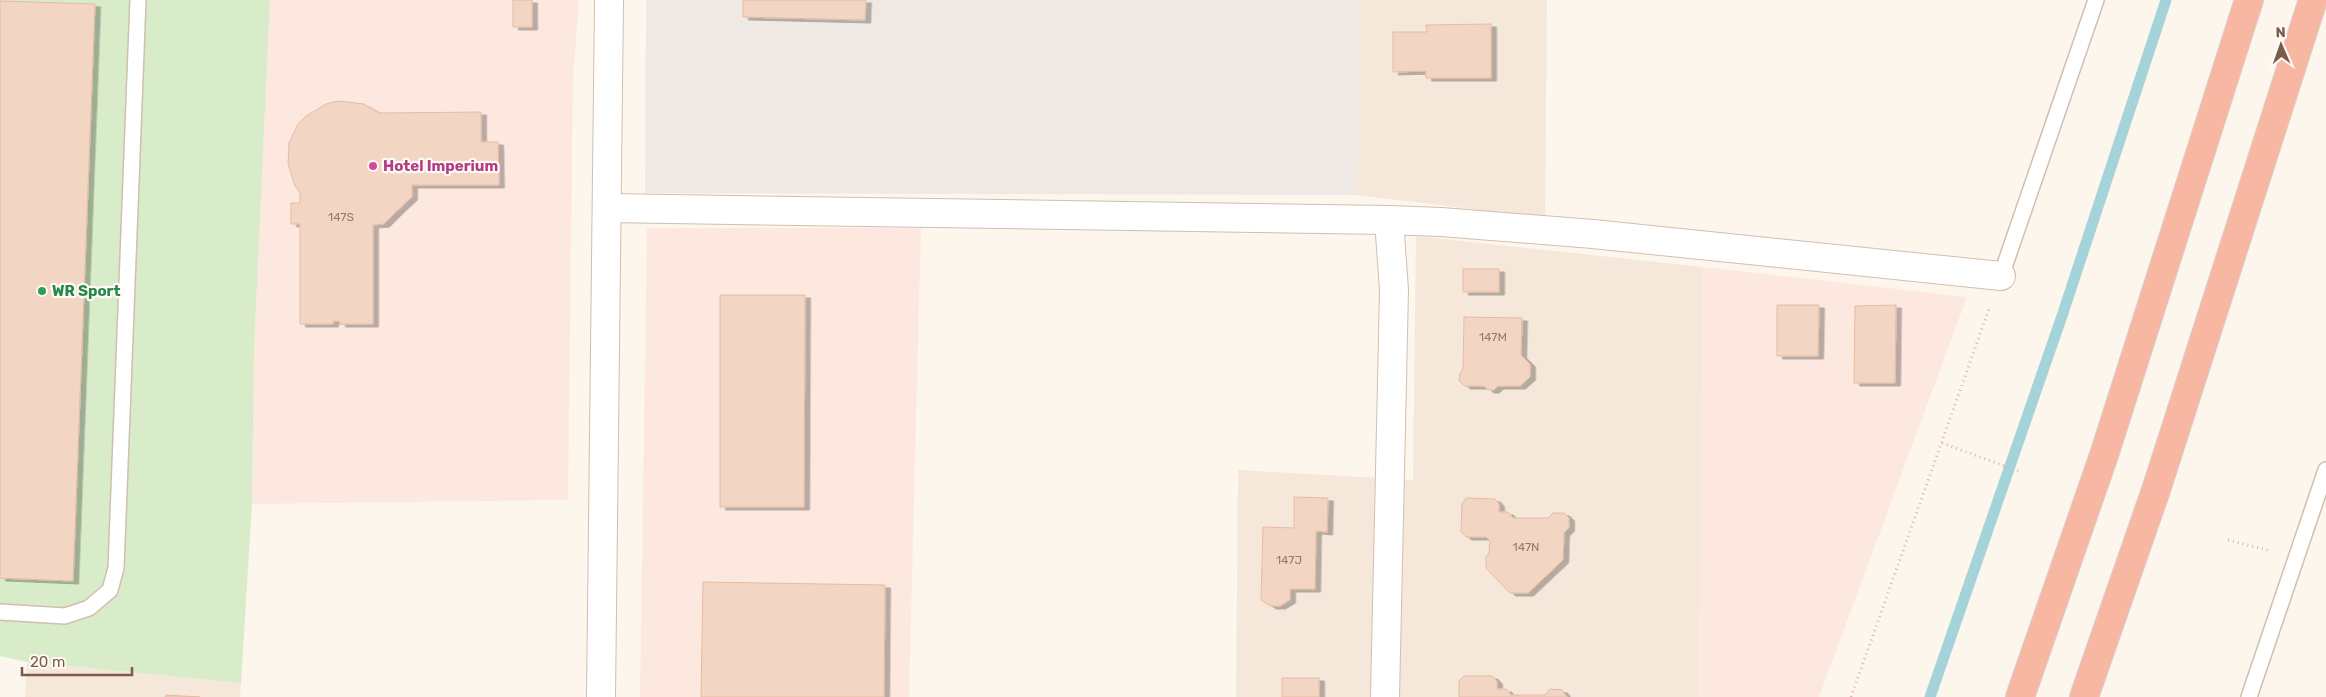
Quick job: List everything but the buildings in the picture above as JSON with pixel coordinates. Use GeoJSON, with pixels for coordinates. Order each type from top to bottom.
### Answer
{"type":"FeatureCollection","features":[{"type":"Feature","properties":{"kind":"highway"},"geometry":{"type":"LineString","coordinates":[[2020,697],[2107,446],[2249,0]]}},
{"type":"Feature","properties":{"kind":"highway"},"geometry":{"type":"LineString","coordinates":[[2084,697],[2159,480],[2313,0]]}},
{"type":"Feature","properties":{"kind":"street"},"geometry":{"type":"LineString","coordinates":[[602,697],[608,0]]}},
{"type":"Feature","properties":{"kind":"street"},"geometry":{"type":"LineString","coordinates":[[607,208],[1441,222],[1603,235],[2001,276]]}},
{"type":"Feature","properties":{"kind":"street"},"geometry":{"type":"LineString","coordinates":[[1385,697],[1394,290],[1389,220]]}},
{"type":"Feature","properties":{"kind":"lane"},"geometry":{"type":"LineString","coordinates":[[0,612],[65,616],[90,608],[110,590],[116,568],[138,0]]}},
{"type":"Feature","properties":{"kind":"lane"},"geometry":{"type":"LineString","coordinates":[[2001,276],[2096,0]]}},
{"type":"Feature","properties":{"kind":"lane"},"geometry":{"type":"LineString","coordinates":[[2249,697],[2326,470]]}},
{"type":"Feature","properties":{"kind":"path"},"geometry":{"type":"LineString","coordinates":[[1851,697],[2001,276]]}},
{"type":"Feature","properties":{"kind":"path"},"geometry":{"type":"LineString","coordinates":[[1942,443],[2021,472]]}},
{"type":"Feature","properties":{"kind":"path"},"geometry":{"type":"LineString","coordinates":[[2228,540],[2296,557]]}},
{"type":"Feature","properties":{"kind":"shaded area"},"geometry":{"type":"Polygon","coordinates":[[[270,0],[579,0],[573,80],[568,500],[252,504],[254,351],[270,0]]]}},
{"type":"Feature","properties":{"kind":"shaded area"},"geometry":{"type":"Polygon","coordinates":[[[646,0],[1359,0],[1357,195],[645,193],[646,0]]]}},
{"type":"Feature","properties":{"kind":"shaded area"},"geometry":{"type":"Polygon","coordinates":[[[1359,0],[1547,0],[1545,218],[1357,195],[1359,0]]]}},
{"type":"Feature","properties":{"kind":"shaded area"},"geometry":{"type":"Polygon","coordinates":[[[647,228],[921,228],[909,697],[640,697],[647,228]]]}},
{"type":"Feature","properties":{"kind":"shaded area"},"geometry":{"type":"Polygon","coordinates":[[[1416,236],[1703,267],[1699,697],[1236,697],[1238,470],[1413,480],[1416,236]]]}},
{"type":"Feature","properties":{"kind":"shaded area"},"geometry":{"type":"Polygon","coordinates":[[[1703,267],[1967,297],[1819,697],[1699,697],[1703,267]]]}},
{"type":"Feature","properties":{"kind":"shaded area"},"geometry":{"type":"Polygon","coordinates":[[[27,662],[241,683],[240,697],[25,697],[27,662]]]}},
{"type":"Feature","properties":{"kind":"green space"},"geometry":{"type":"Polygon","coordinates":[[[0,0],[270,0],[254,351],[252,504],[241,683],[27,662],[0,656],[0,0]]]}},
{"type":"Feature","properties":{"kind":"waterway"},"geometry":{"type":"LineString","coordinates":[[1930,697],[2063,313],[2166,0]]}},
{"type":"Feature","properties":{"kind":"place","name":"Hotel Imperium"},"geometry":{"type":"Point","coordinates":[373,166]}},
{"type":"Feature","properties":{"kind":"place","name":"WR Sport"},"geometry":{"type":"Point","coordinates":[42,291]}}]}
